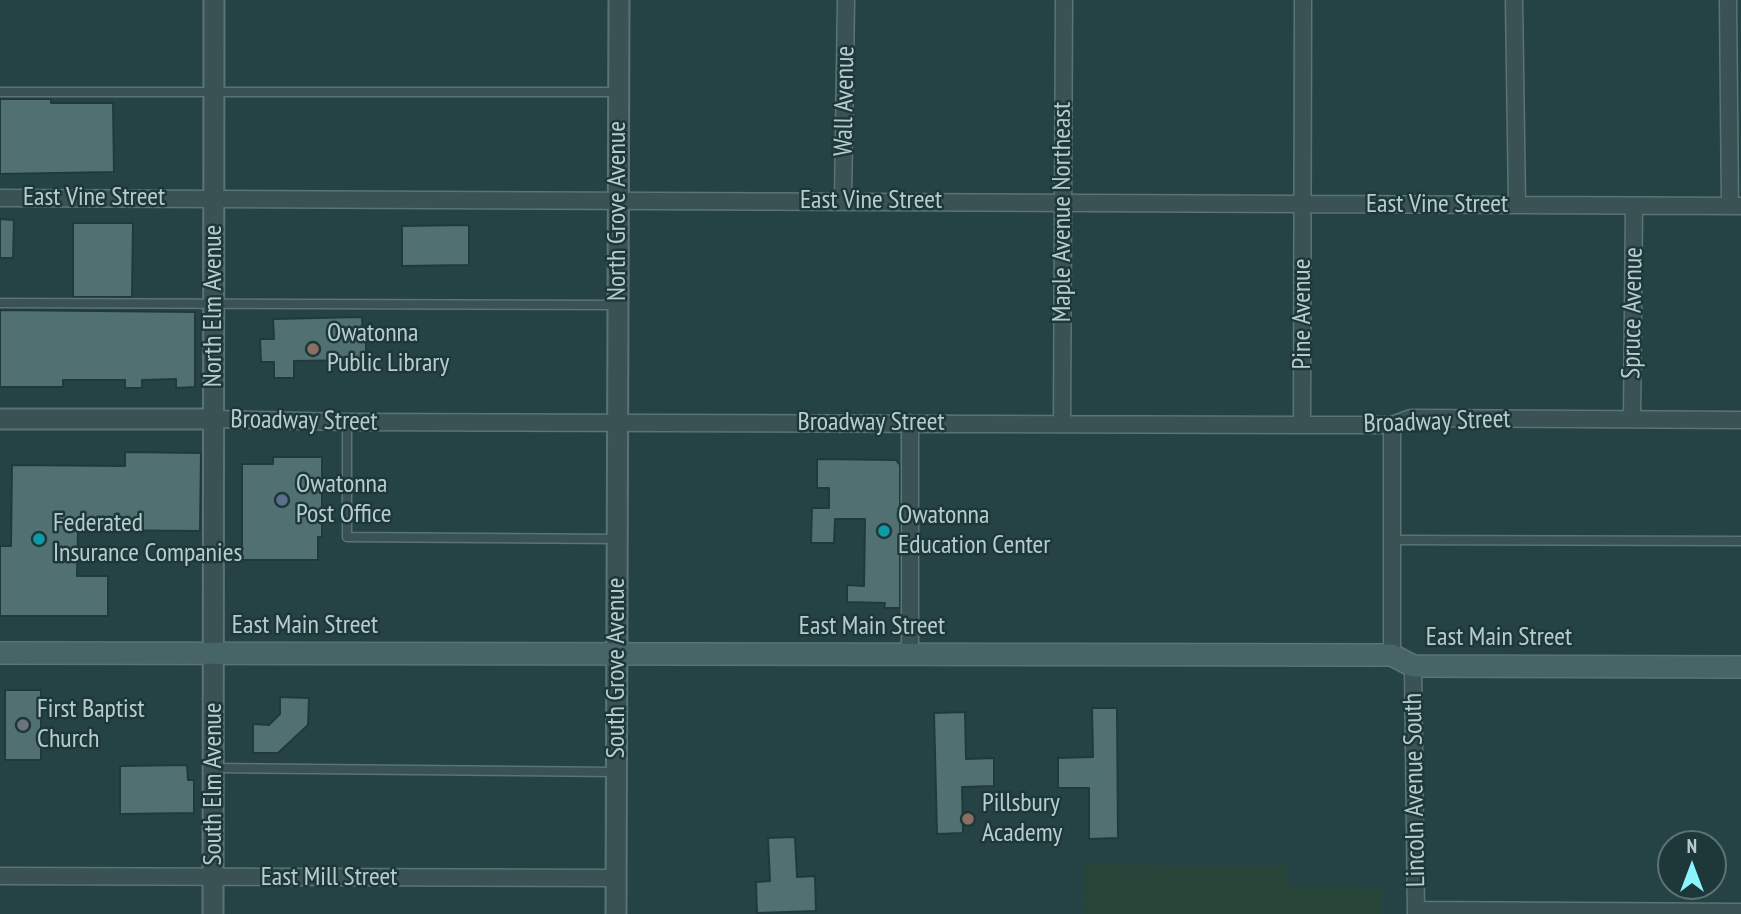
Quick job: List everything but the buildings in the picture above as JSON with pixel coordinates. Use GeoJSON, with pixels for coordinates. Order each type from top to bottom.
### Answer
{"type":"FeatureCollection","features":[{"type":"Feature","properties":{"kind":"main road","name":"East Main Street"},"geometry":{"type":"LineString","coordinates":[[0,653],[1392,655],[1413,666],[1741,667]]}},
{"type":"Feature","properties":{"kind":"street","name":"North Elm Avenue"},"geometry":{"type":"LineString","coordinates":[[214,0],[214,654]]}},
{"type":"Feature","properties":{"kind":"street","name":"North Grove Avenue"},"geometry":{"type":"LineString","coordinates":[[618,422],[619,0]]}},
{"type":"Feature","properties":{"kind":"street","name":"Wall Avenue"},"geometry":{"type":"LineString","coordinates":[[843,201],[846,0]]}},
{"type":"Feature","properties":{"kind":"street","name":"Maple Avenue Northeast"},"geometry":{"type":"LineString","coordinates":[[1062,424],[1064,0]]}},
{"type":"Feature","properties":{"kind":"street","name":"Pine Avenue"},"geometry":{"type":"LineString","coordinates":[[1302,425],[1303,0]]}},
{"type":"Feature","properties":{"kind":"street"},"geometry":{"type":"LineString","coordinates":[[1514,0],[1517,205]]}},
{"type":"Feature","properties":{"kind":"street"},"geometry":{"type":"LineString","coordinates":[[1728,0],[1735,206]]}},
{"type":"Feature","properties":{"kind":"street","name":"East Vine Street"},"geometry":{"type":"LineString","coordinates":[[0,198],[1735,206]]}},
{"type":"Feature","properties":{"kind":"street","name":"Spruce Avenue"},"geometry":{"type":"LineString","coordinates":[[1632,419],[1634,206]]}},
{"type":"Feature","properties":{"kind":"street","name":"Broadway Street"},"geometry":{"type":"LineString","coordinates":[[0,419],[1302,425],[1392,425],[1411,418],[1741,420]]}},
{"type":"Feature","properties":{"kind":"street","name":"South Grove Avenue"},"geometry":{"type":"LineString","coordinates":[[616,914],[618,422]]}},
{"type":"Feature","properties":{"kind":"street"},"geometry":{"type":"LineString","coordinates":[[910,423],[910,655]]}},
{"type":"Feature","properties":{"kind":"street","name":"Lincoln Avenue South"},"geometry":{"type":"LineString","coordinates":[[1392,425],[1392,655]]}},
{"type":"Feature","properties":{"kind":"street","name":"South Elm Avenue"},"geometry":{"type":"LineString","coordinates":[[213,914],[214,654]]}},
{"type":"Feature","properties":{"kind":"street","name":"Lincoln Avenue South"},"geometry":{"type":"LineString","coordinates":[[1413,666],[1416,912]]}},
{"type":"Feature","properties":{"kind":"street","name":"East Mill Street"},"geometry":{"type":"LineString","coordinates":[[0,876],[616,878]]}},
{"type":"Feature","properties":{"kind":"street"},"geometry":{"type":"LineString","coordinates":[[1416,912],[1741,912]]}},
{"type":"Feature","properties":{"kind":"lane"},"geometry":{"type":"LineString","coordinates":[[0,92],[618,92]]}},
{"type":"Feature","properties":{"kind":"lane"},"geometry":{"type":"LineString","coordinates":[[0,303],[618,305]]}},
{"type":"Feature","properties":{"kind":"lane"},"geometry":{"type":"LineString","coordinates":[[347,422],[347,537],[618,539]]}},
{"type":"Feature","properties":{"kind":"lane"},"geometry":{"type":"LineString","coordinates":[[1394,540],[1741,541]]}},
{"type":"Feature","properties":{"kind":"lane"},"geometry":{"type":"LineString","coordinates":[[214,768],[617,772]]}},
{"type":"Feature","properties":{"kind":"green space"},"geometry":{"type":"Polygon","coordinates":[[[1084,864],[1287,866],[1287,886],[1381,887],[1381,914],[1083,914],[1084,864]]]}},
{"type":"Feature","properties":{"kind":"place","name":"Owatonna Public Library"},"geometry":{"type":"Point","coordinates":[313,349]}},
{"type":"Feature","properties":{"kind":"place","name":"Owatonna Post Office"},"geometry":{"type":"Point","coordinates":[282,500]}},
{"type":"Feature","properties":{"kind":"place","name":"Owatonna Education Center"},"geometry":{"type":"Point","coordinates":[884,531]}},
{"type":"Feature","properties":{"kind":"place","name":"Federated Insurance Companies"},"geometry":{"type":"Point","coordinates":[39,539]}},
{"type":"Feature","properties":{"kind":"place","name":"First Baptist Church"},"geometry":{"type":"Point","coordinates":[23,725]}},
{"type":"Feature","properties":{"kind":"place","name":"Pillsbury Academy"},"geometry":{"type":"Point","coordinates":[968,819]}}]}
